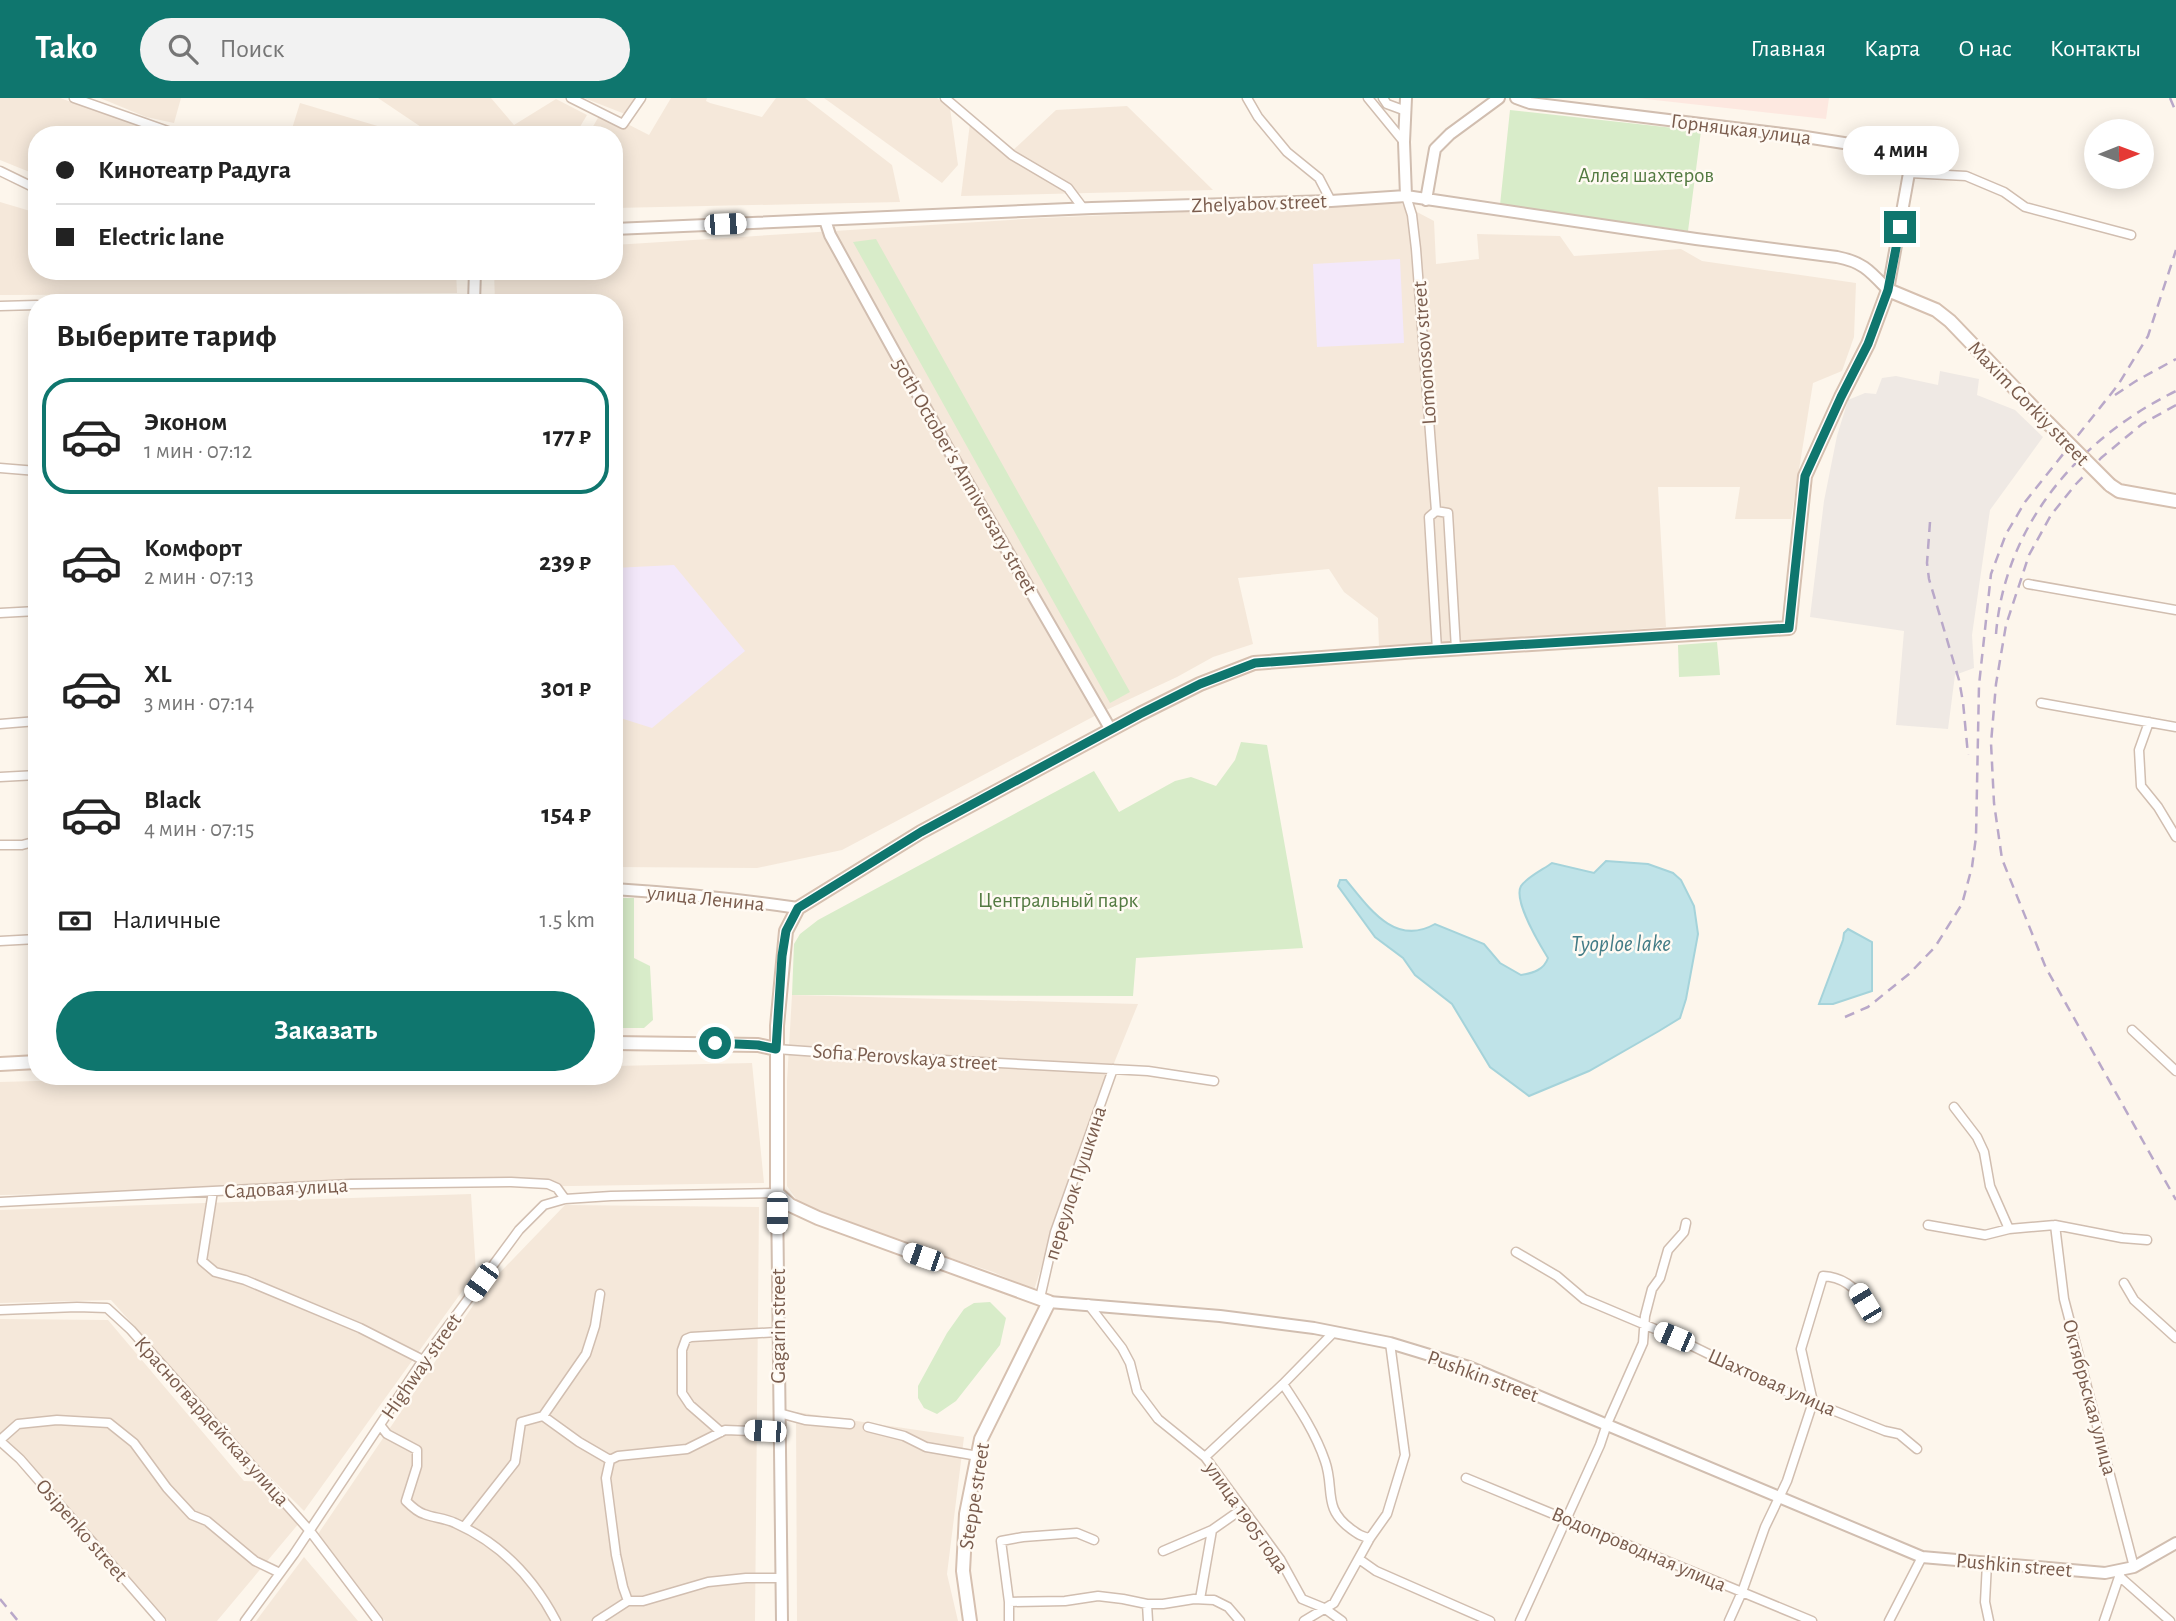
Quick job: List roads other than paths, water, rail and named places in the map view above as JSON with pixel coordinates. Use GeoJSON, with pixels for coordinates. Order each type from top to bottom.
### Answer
{"type":"FeatureCollection","features":[{"type":"Feature","properties":{"kind":"main road","name":"Maxim Gorkiy street"},"geometry":{"type":"LineString","coordinates":[[1888,290],[1936,310],[1950,321],[2110,485],[2119,491],[2176,500]]}},
{"type":"Feature","properties":{"kind":"main road"},"geometry":{"type":"LineString","coordinates":[[798,908],[921,832],[1111,730],[1200,684],[1255,663],[1789,628],[1805,476],[1868,344],[1888,290]]}},
{"type":"Feature","properties":{"kind":"main road","name":"Gagarin street"},"geometry":{"type":"LineString","coordinates":[[777,1194],[776,1049],[782,956],[786,931],[798,908]]}},
{"type":"Feature","properties":{"kind":"main road","name":"Sofia Perovskaya street"},"geometry":{"type":"LineString","coordinates":[[623,1043],[758,1045],[776,1049]]}},
{"type":"Feature","properties":{"kind":"main road"},"geometry":{"type":"LineString","coordinates":[[0,1064],[28,1062]]}},
{"type":"Feature","properties":{"kind":"main road","name":"Pushkin street"},"geometry":{"type":"LineString","coordinates":[[777,1194],[790,1205],[818,1218],[1044,1300]]}},
{"type":"Feature","properties":{"kind":"main road","name":"Steppe street"},"geometry":{"type":"LineString","coordinates":[[970,1621],[963,1571],[966,1514],[981,1439],[1027,1350],[1044,1300]]}},
{"type":"Feature","properties":{"kind":"street"},"geometry":{"type":"LineString","coordinates":[[74,98],[153,126]]}},
{"type":"Feature","properties":{"kind":"street"},"geometry":{"type":"LineString","coordinates":[[571,98],[623,124],[641,98]]}},
{"type":"Feature","properties":{"kind":"street"},"geometry":{"type":"LineString","coordinates":[[945,98],[1012,155],[1068,188],[1083,208]]}},
{"type":"Feature","properties":{"kind":"street"},"geometry":{"type":"LineString","coordinates":[[1247,98],[1258,117],[1287,152],[1320,178],[1331,201]]}},
{"type":"Feature","properties":{"kind":"street"},"geometry":{"type":"LineString","coordinates":[[1367,98],[1404,142]]}},
{"type":"Feature","properties":{"kind":"street"},"geometry":{"type":"LineString","coordinates":[[1383,98],[1387,104],[1406,111]]}},
{"type":"Feature","properties":{"kind":"street"},"geometry":{"type":"LineString","coordinates":[[1406,98],[1406,196]]}},
{"type":"Feature","properties":{"kind":"street"},"geometry":{"type":"LineString","coordinates":[[1426,200],[1435,149],[1450,134],[1499,98]]}},
{"type":"Feature","properties":{"kind":"street","name":"Горняцкая улица"},"geometry":{"type":"LineString","coordinates":[[1517,98],[1530,103],[1735,127],[1882,149],[1901,156],[1909,173]]}},
{"type":"Feature","properties":{"kind":"street"},"geometry":{"type":"LineString","coordinates":[[0,171],[28,185]]}},
{"type":"Feature","properties":{"kind":"street"},"geometry":{"type":"LineString","coordinates":[[1888,290],[1909,173],[1966,176],[2004,192],[2025,207],[2131,235]]}},
{"type":"Feature","properties":{"kind":"street","name":"Zhelyabov street"},"geometry":{"type":"LineString","coordinates":[[623,229],[1406,196],[1837,257],[1855,261],[1871,272],[1888,290]]}},
{"type":"Feature","properties":{"kind":"street","name":"Lomonosov street"},"geometry":{"type":"LineString","coordinates":[[1406,196],[1412,215],[1416,249],[1436,511]]}},
{"type":"Feature","properties":{"kind":"street","name":"50th October's Anniversary street"},"geometry":{"type":"LineString","coordinates":[[825,220],[830,234],[947,447],[1111,730]]}},
{"type":"Feature","properties":{"kind":"street"},"geometry":{"type":"LineString","coordinates":[[0,306],[28,305]]}},
{"type":"Feature","properties":{"kind":"street"},"geometry":{"type":"LineString","coordinates":[[0,468],[28,470]]}},
{"type":"Feature","properties":{"kind":"street","name":"Lomonosov street"},"geometry":{"type":"LineString","coordinates":[[1436,511],[1448,513],[1456,649]]}},
{"type":"Feature","properties":{"kind":"street","name":"Lomonosov street"},"geometry":{"type":"LineString","coordinates":[[1436,511],[1429,517],[1437,650]]}},
{"type":"Feature","properties":{"kind":"street"},"geometry":{"type":"LineString","coordinates":[[2028,584],[2176,610]]}},
{"type":"Feature","properties":{"kind":"street"},"geometry":{"type":"LineString","coordinates":[[0,613],[28,611]]}},
{"type":"Feature","properties":{"kind":"street"},"geometry":{"type":"LineString","coordinates":[[2041,703],[2176,727]]}},
{"type":"Feature","properties":{"kind":"street"},"geometry":{"type":"LineString","coordinates":[[0,724],[28,722]]}},
{"type":"Feature","properties":{"kind":"street"},"geometry":{"type":"LineString","coordinates":[[2149,722],[2139,750],[2141,786],[2158,807],[2176,837]]}},
{"type":"Feature","properties":{"kind":"street"},"geometry":{"type":"LineString","coordinates":[[0,776],[28,775]]}},
{"type":"Feature","properties":{"kind":"street"},"geometry":{"type":"LineString","coordinates":[[0,845],[28,843]]}},
{"type":"Feature","properties":{"kind":"street","name":"улица Ленина"},"geometry":{"type":"LineString","coordinates":[[623,889],[671,892],[798,908]]}},
{"type":"Feature","properties":{"kind":"street"},"geometry":{"type":"LineString","coordinates":[[0,941],[28,939]]}},
{"type":"Feature","properties":{"kind":"street"},"geometry":{"type":"LineString","coordinates":[[2132,1030],[2176,1071]]}},
{"type":"Feature","properties":{"kind":"street","name":"Sofia Perovskaya street"},"geometry":{"type":"LineString","coordinates":[[776,1049],[1148,1070],[1214,1081]]}},
{"type":"Feature","properties":{"kind":"street","name":"переулок Пушкина"},"geometry":{"type":"LineString","coordinates":[[1044,1300],[1055,1233],[1113,1069]]}},
{"type":"Feature","properties":{"kind":"street"},"geometry":{"type":"LineString","coordinates":[[1954,1107],[1977,1137],[1990,1186],[2009,1229]]}},
{"type":"Feature","properties":{"kind":"street","name":"Садовая улица"},"geometry":{"type":"LineString","coordinates":[[0,1202],[351,1184],[512,1182],[548,1184],[556,1188],[565,1199]]}},
{"type":"Feature","properties":{"kind":"street"},"geometry":{"type":"LineString","coordinates":[[213,1191],[202,1261],[215,1272],[245,1280],[360,1328],[423,1360]]}},
{"type":"Feature","properties":{"kind":"street","name":"Highway street"},"geometry":{"type":"LineString","coordinates":[[245,1621],[310,1531],[423,1360],[519,1230],[544,1205],[565,1199],[777,1194]]}},
{"type":"Feature","properties":{"kind":"street","name":"Gagarin street"},"geometry":{"type":"LineString","coordinates":[[777,1194],[782,1621]]}},
{"type":"Feature","properties":{"kind":"street"},"geometry":{"type":"LineString","coordinates":[[1520,1621],[1643,1343],[1652,1289],[1660,1278],[1668,1250],[1684,1232],[1686,1223]]}},
{"type":"Feature","properties":{"kind":"street"},"geometry":{"type":"LineString","coordinates":[[1928,1225],[1986,1235],[2009,1229],[2056,1225],[2147,1240]]}},
{"type":"Feature","properties":{"kind":"street","name":"Октябрьская улица"},"geometry":{"type":"LineString","coordinates":[[2056,1225],[2064,1299],[2134,1567]]}},
{"type":"Feature","properties":{"kind":"street","name":"Шахтовая улица"},"geometry":{"type":"LineString","coordinates":[[1516,1252],[1557,1276],[1584,1299],[1782,1390],[1885,1431],[1899,1434],[1917,1449]]}},
{"type":"Feature","properties":{"kind":"street"},"geometry":{"type":"LineString","coordinates":[[1729,1621],[1765,1527],[1787,1481],[1813,1402],[1801,1349],[1823,1276],[1834,1276],[1856,1289],[1865,1303]]}},
{"type":"Feature","properties":{"kind":"street"},"geometry":{"type":"LineString","coordinates":[[2124,1283],[2134,1300],[2176,1338]]}},
{"type":"Feature","properties":{"kind":"street"},"geometry":{"type":"LineString","coordinates":[[464,1527],[515,1462],[521,1422],[543,1416],[586,1354],[595,1326],[600,1294]]}},
{"type":"Feature","properties":{"kind":"street","name":"Pushkin street"},"geometry":{"type":"LineString","coordinates":[[1044,1300],[1220,1316],[1390,1343],[1469,1367],[1922,1557],[2120,1573],[2176,1543]]}},
{"type":"Feature","properties":{"kind":"street","name":"улица 1905 года"},"geometry":{"type":"LineString","coordinates":[[1088,1304],[1122,1348],[1130,1363],[1138,1391],[1158,1419],[1205,1457],[1280,1559],[1302,1599],[1324,1608],[1342,1621]]}},
{"type":"Feature","properties":{"kind":"street","name":"Красногвардейская улица"},"geometry":{"type":"LineString","coordinates":[[0,1310],[107,1308],[131,1330],[310,1531],[378,1621]]}},
{"type":"Feature","properties":{"kind":"street"},"geometry":{"type":"LineString","coordinates":[[721,1432],[690,1405],[682,1393],[682,1350],[686,1339],[778,1332]]}},
{"type":"Feature","properties":{"kind":"street"},"geometry":{"type":"LineString","coordinates":[[1205,1457],[1334,1332]]}},
{"type":"Feature","properties":{"kind":"street"},"geometry":{"type":"LineString","coordinates":[[1304,1621],[1334,1603],[1370,1538],[1387,1514],[1405,1455],[1390,1343]]}},
{"type":"Feature","properties":{"kind":"street"},"geometry":{"type":"LineString","coordinates":[[1283,1384],[1299,1408],[1326,1462],[1331,1502],[1339,1520],[1362,1537],[1370,1538]]}},
{"type":"Feature","properties":{"kind":"street"},"geometry":{"type":"LineString","coordinates":[[779,1413],[805,1420],[850,1424]]}},
{"type":"Feature","properties":{"kind":"street"},"geometry":{"type":"LineString","coordinates":[[543,1416],[610,1460]]}},
{"type":"Feature","properties":{"kind":"street"},"geometry":{"type":"LineString","coordinates":[[0,1441],[18,1424],[57,1420],[108,1423],[134,1443],[167,1489],[192,1515],[214,1526],[255,1561],[280,1573]]}},
{"type":"Feature","properties":{"kind":"street"},"geometry":{"type":"LineString","coordinates":[[380,1425],[387,1434],[417,1450],[417,1466],[406,1501],[421,1514],[443,1517],[478,1533],[499,1549],[529,1579],[556,1621]]}},
{"type":"Feature","properties":{"kind":"street"},"geometry":{"type":"LineString","coordinates":[[869,1427],[904,1436],[926,1447],[978,1456]]}},
{"type":"Feature","properties":{"kind":"street"},"geometry":{"type":"LineString","coordinates":[[610,1460],[618,1456],[687,1449],[725,1430],[779,1432]]}},
{"type":"Feature","properties":{"kind":"street","name":"Osipenko street"},"geometry":{"type":"LineString","coordinates":[[0,1441],[20,1459],[161,1621]]}},
{"type":"Feature","properties":{"kind":"street"},"geometry":{"type":"LineString","coordinates":[[610,1460],[606,1478],[616,1555],[622,1587],[628,1601]]}},
{"type":"Feature","properties":{"kind":"street","name":"Водопроводная улица"},"geometry":{"type":"LineString","coordinates":[[1465,1478],[1812,1621]]}},
{"type":"Feature","properties":{"kind":"street"},"geometry":{"type":"LineString","coordinates":[[1163,1551],[1212,1530],[1242,1508]]}},
{"type":"Feature","properties":{"kind":"street"},"geometry":{"type":"LineString","coordinates":[[1197,1599],[1212,1530]]}},
{"type":"Feature","properties":{"kind":"street"},"geometry":{"type":"LineString","coordinates":[[1009,1621],[1001,1541],[1077,1533],[1094,1540]]}},
{"type":"Feature","properties":{"kind":"street"},"geometry":{"type":"LineString","coordinates":[[1889,1621],[1922,1557]]}},
{"type":"Feature","properties":{"kind":"street"},"geometry":{"type":"LineString","coordinates":[[1359,1559],[1376,1572],[1490,1621]]}},
{"type":"Feature","properties":{"kind":"street"},"geometry":{"type":"LineString","coordinates":[[1987,1563],[1985,1602],[1989,1621]]}},
{"type":"Feature","properties":{"kind":"street"},"geometry":{"type":"LineString","coordinates":[[2104,1621],[2120,1573],[2170,1621]]}},
{"type":"Feature","properties":{"kind":"street"},"geometry":{"type":"LineString","coordinates":[[597,1621],[628,1601],[643,1601],[708,1582],[781,1578]]}},
{"type":"Feature","properties":{"kind":"street"},"geometry":{"type":"LineString","coordinates":[[1009,1602],[1065,1601],[1098,1597],[1147,1604],[1213,1600],[1228,1607],[1240,1621]]}},
{"type":"Feature","properties":{"kind":"street"},"geometry":{"type":"LineString","coordinates":[[1147,1604],[1148,1621]]}},
{"type":"Feature","properties":{"kind":"water","name":"Tyoploe lake"},"geometry":{"type":"Polygon","coordinates":[[[1606,861],[1648,864],[1673,873],[1681,880],[1694,906],[1698,934],[1680,1018],[1589,1071],[1529,1096],[1490,1067],[1452,1004],[1415,975],[1403,958],[1375,937],[1338,886],[1340,880],[1346,880],[1374,912],[1395,928],[1421,930],[1435,924],[1484,944],[1500,963],[1521,975],[1538,970],[1548,958],[1524,912],[1521,886],[1552,863],[1594,873],[1606,861]]]}},
{"type":"Feature","properties":{"kind":"water"},"geometry":{"type":"Polygon","coordinates":[[[1848,929],[1872,942],[1872,991],[1833,1004],[1819,1004],[1844,933],[1848,929]]]}},
{"type":"Feature","properties":{"kind":"railway"},"geometry":{"type":"LineString","coordinates":[[2170,98],[2176,112]]}},
{"type":"Feature","properties":{"kind":"railway"},"geometry":{"type":"LineString","coordinates":[[1845,1017],[1868,1007],[1909,974],[1935,947],[1962,904],[1972,867],[1976,837],[1979,685],[1991,574],[2006,534],[2025,502],[2118,385],[2148,336],[2176,250]]}},
{"type":"Feature","properties":{"kind":"railway"},"geometry":{"type":"LineString","coordinates":[[2115,395],[2176,359]]}},
{"type":"Feature","properties":{"kind":"railway"},"geometry":{"type":"LineString","coordinates":[[1996,634],[2002,594],[2014,556],[2053,489],[2079,460],[2109,433],[2141,410],[2176,391]]}},
{"type":"Feature","properties":{"kind":"railway"},"geometry":{"type":"LineString","coordinates":[[2176,405],[2142,424],[2101,458],[2051,515],[2029,555],[2006,625],[1996,684],[1991,743],[1994,803],[2002,859],[2046,968],[2176,1200]]}},
{"type":"Feature","properties":{"kind":"railway"},"geometry":{"type":"LineString","coordinates":[[1930,522],[1927,563],[1929,579],[1959,680],[1968,755]]}},
{"type":"Feature","properties":{"kind":"railway"},"geometry":{"type":"LineString","coordinates":[[0,1599],[18,1621]]}},
{"type":"Feature","properties":{"kind":"park label","name":"Аллея шахтеров"},"geometry":{"type":"Point","coordinates":[1646,175]}},
{"type":"Feature","properties":{"kind":"park label","name":"Центральный парк"},"geometry":{"type":"Point","coordinates":[1058,900]}}]}
